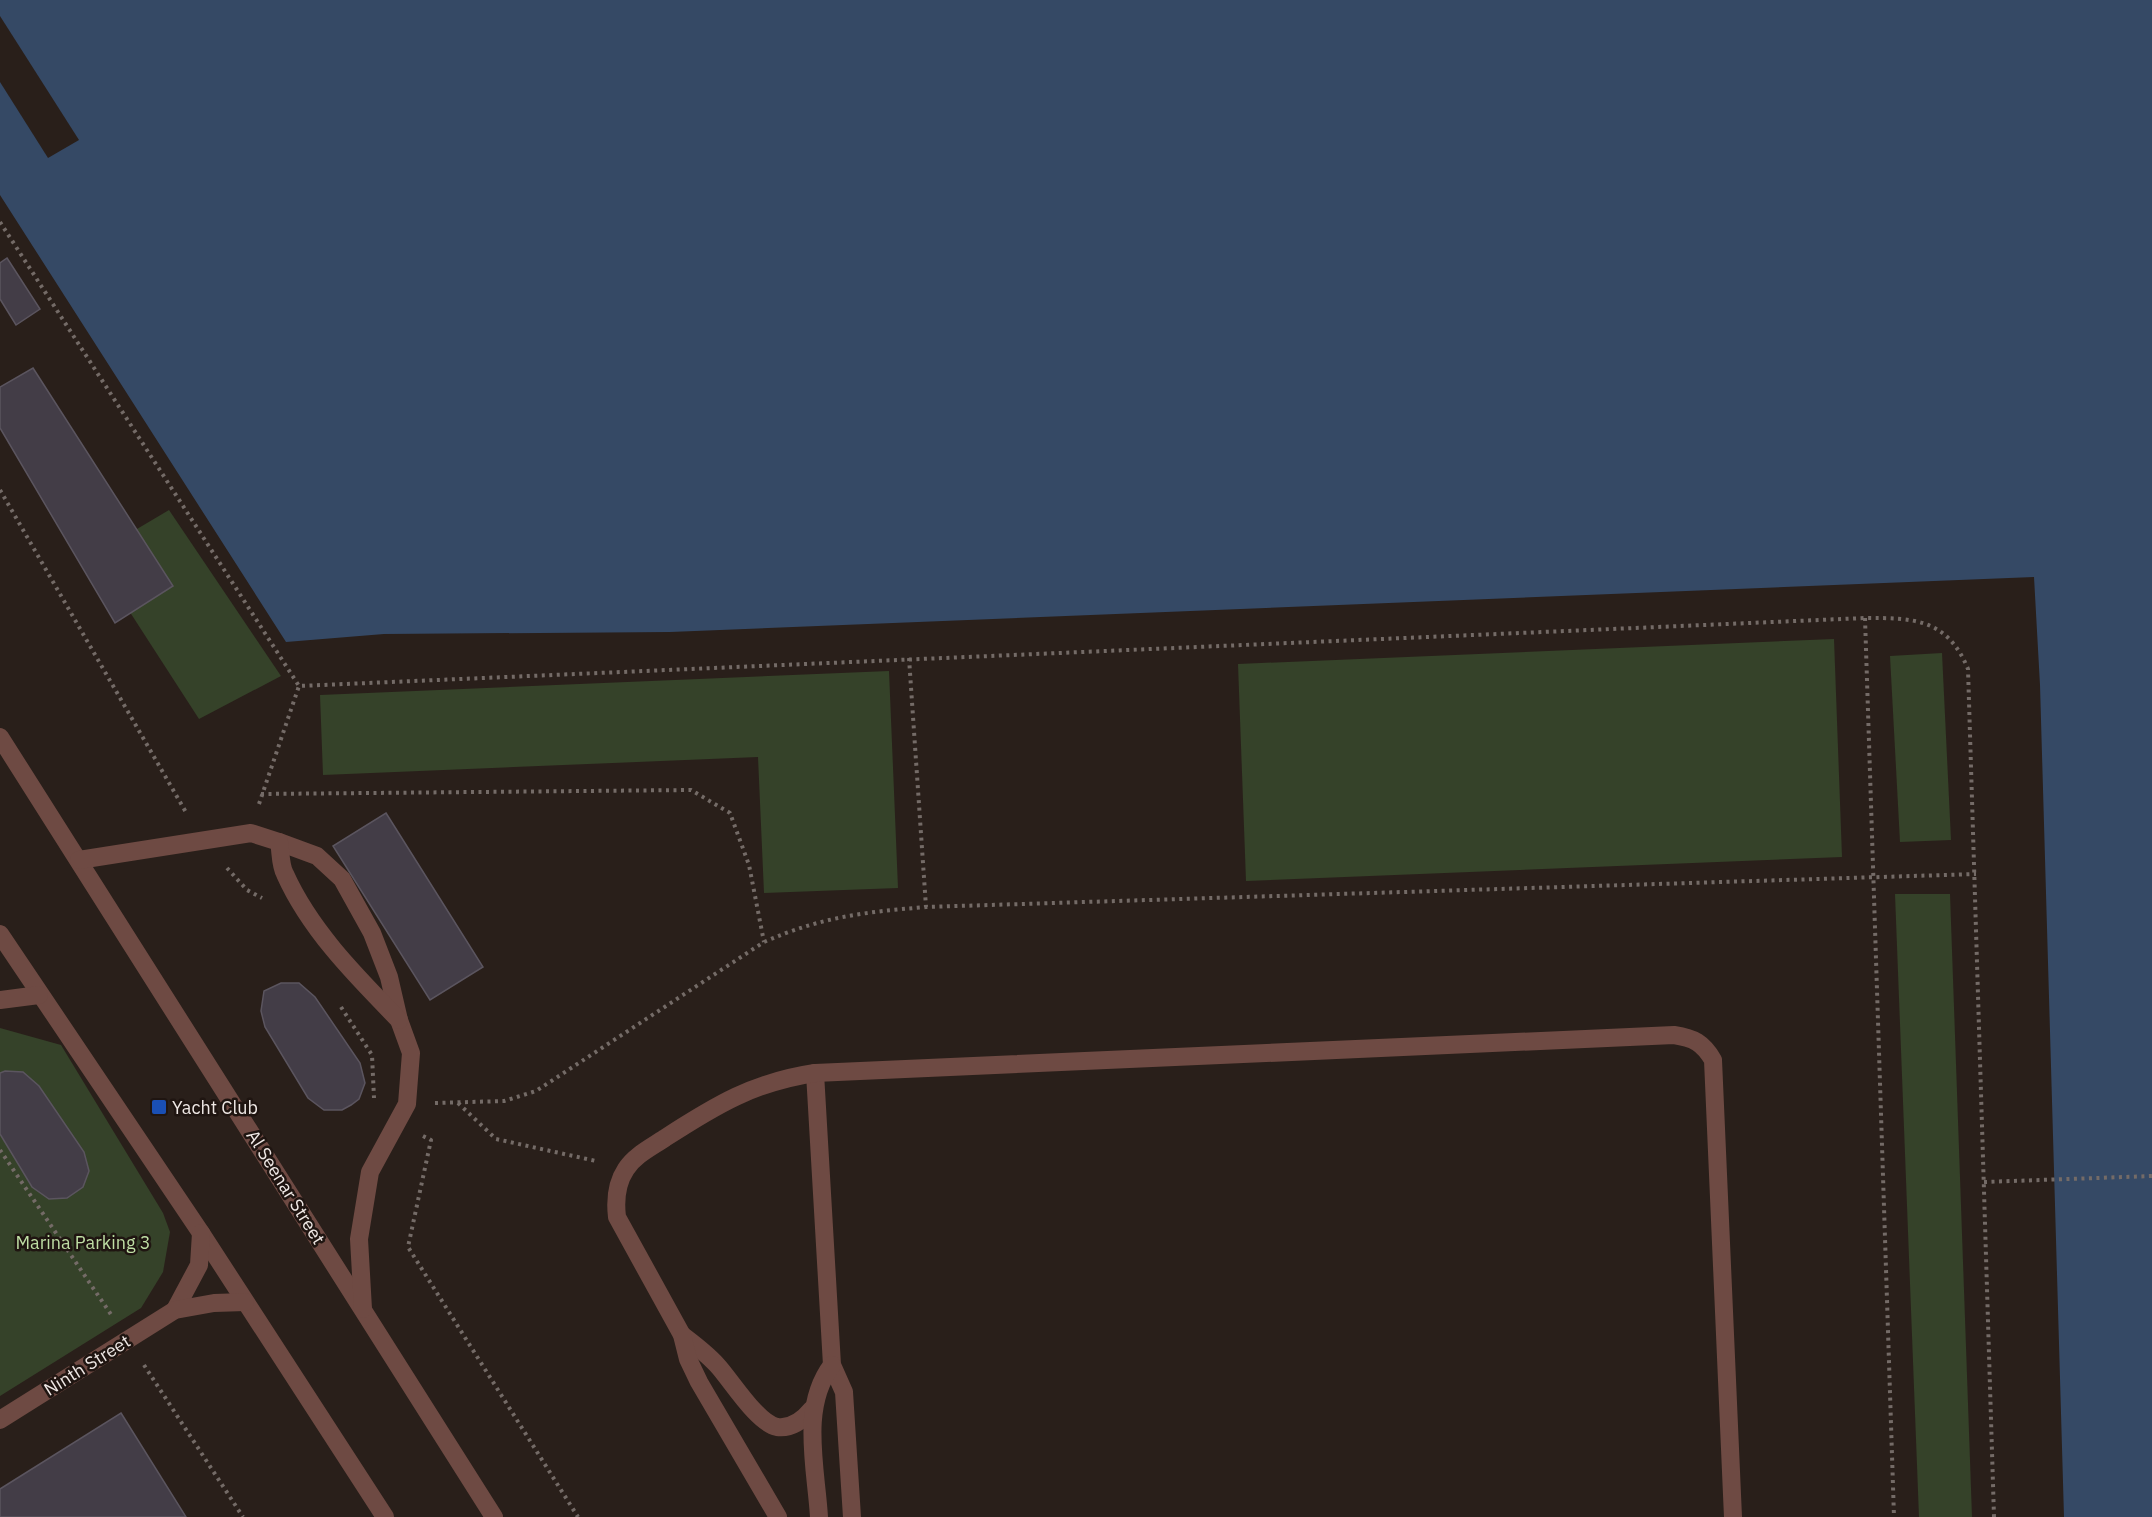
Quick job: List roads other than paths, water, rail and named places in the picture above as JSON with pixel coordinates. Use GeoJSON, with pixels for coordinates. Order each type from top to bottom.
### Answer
{"type":"FeatureCollection","features":[{"type":"Feature","properties":{"kind":"street","name":"Al Seenar Street"},"geometry":{"type":"LineString","coordinates":[[0,737],[494,1517]]}},
{"type":"Feature","properties":{"kind":"street"},"geometry":{"type":"LineString","coordinates":[[79,860],[251,833],[317,856],[342,879],[372,933],[389,977],[399,1020],[411,1053],[407,1104],[370,1172],[359,1239],[363,1310]]}},
{"type":"Feature","properties":{"kind":"street"},"geometry":{"type":"LineString","coordinates":[[279,843],[284,873],[313,922],[348,968],[399,1020]]}},
{"type":"Feature","properties":{"kind":"street"},"geometry":{"type":"LineString","coordinates":[[0,934],[201,1233],[385,1517]]}},
{"type":"Feature","properties":{"kind":"street"},"geometry":{"type":"LineString","coordinates":[[0,1000],[39,995]]}},
{"type":"Feature","properties":{"kind":"street"},"geometry":{"type":"LineString","coordinates":[[778,1517],[696,1376],[682,1335],[617,1217],[615,1200],[618,1183],[626,1167],[638,1156],[719,1103],[765,1083],[815,1073],[1674,1035],[1690,1037],[1704,1046],[1713,1060],[1733,1517]]}},
{"type":"Feature","properties":{"kind":"street"},"geometry":{"type":"LineString","coordinates":[[815,1073],[832,1365],[844,1392],[852,1517]]}},
{"type":"Feature","properties":{"kind":"street","name":"Ninth Street"},"geometry":{"type":"LineString","coordinates":[[175,1310],[199,1265],[201,1233]]}},
{"type":"Feature","properties":{"kind":"street","name":"Ninth Street"},"geometry":{"type":"LineString","coordinates":[[0,1420],[175,1310],[214,1303],[245,1302]]}},
{"type":"Feature","properties":{"kind":"street"},"geometry":{"type":"LineString","coordinates":[[682,1335],[717,1365],[764,1421],[777,1426],[791,1426],[803,1420],[812,1409]]}},
{"type":"Feature","properties":{"kind":"street"},"geometry":{"type":"LineString","coordinates":[[819,1517],[812,1409],[819,1386],[832,1365]]}},
{"type":"Feature","properties":{"kind":"water"},"geometry":{"type":"Polygon","coordinates":[[[0,0],[2152,0],[2152,1517],[2064,1517],[2040,685],[2034,577],[670,632],[384,634],[286,642],[0,195],[0,0]]]}},
{"type":"Feature","properties":{"kind":"place","name":"Yacht Club"},"geometry":{"type":"Point","coordinates":[159,1107]}},
{"type":"Feature","properties":{"kind":"park label","name":"Marina Parking 3"},"geometry":{"type":"Point","coordinates":[83,1242]}}]}
